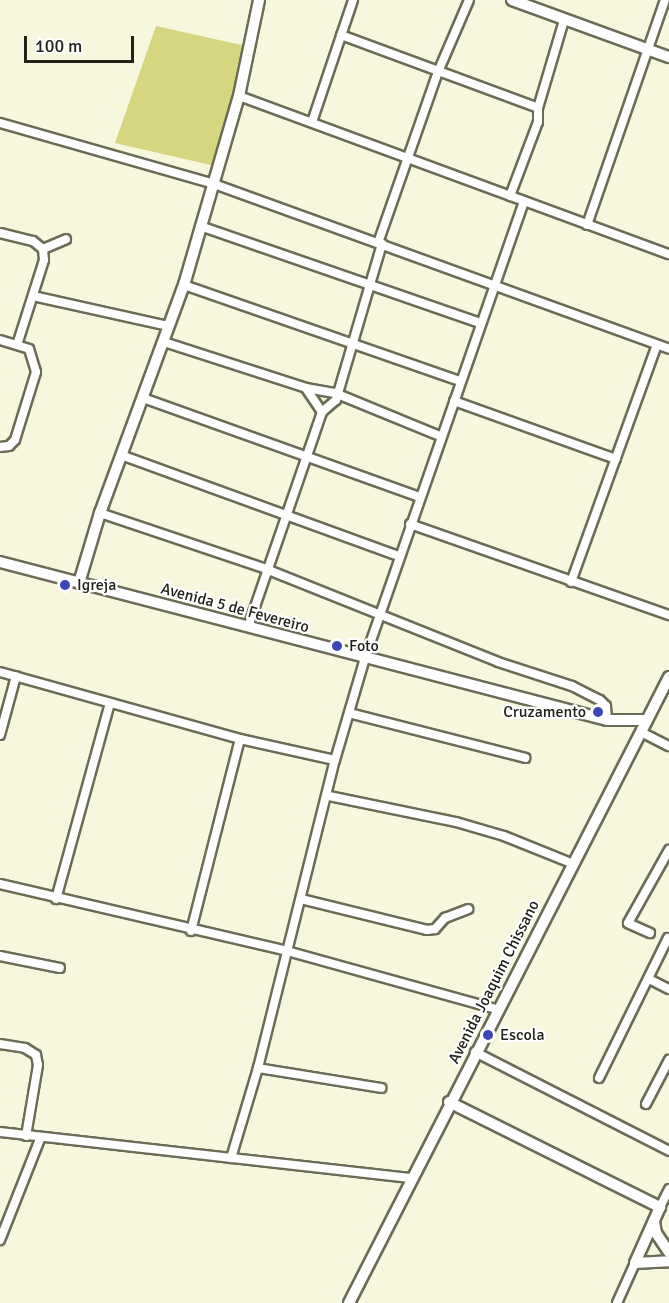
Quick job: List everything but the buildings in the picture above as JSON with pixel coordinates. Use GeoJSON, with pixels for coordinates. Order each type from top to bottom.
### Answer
{"type":"FeatureCollection","features":[{"type":"Feature","properties":{"kind":"street"},"geometry":{"type":"LineString","coordinates":[[79,583],[100,513],[184,285],[239,96],[259,0]]}},
{"type":"Feature","properties":{"kind":"street"},"geometry":{"type":"LineString","coordinates":[[312,122],[354,0]]}},
{"type":"Feature","properties":{"kind":"street"},"geometry":{"type":"LineString","coordinates":[[248,627],[305,455],[322,412],[332,405],[408,157],[438,72],[469,0]]}},
{"type":"Feature","properties":{"kind":"street"},"geometry":{"type":"LineString","coordinates":[[512,0],[669,57]]}},
{"type":"Feature","properties":{"kind":"street"},"geometry":{"type":"LineString","coordinates":[[587,225],[646,49],[665,0]]}},
{"type":"Feature","properties":{"kind":"street"},"geometry":{"type":"LineString","coordinates":[[510,196],[538,122],[538,108],[564,20]]}},
{"type":"Feature","properties":{"kind":"street"},"geometry":{"type":"LineString","coordinates":[[341,35],[538,108]]}},
{"type":"Feature","properties":{"kind":"street"},"geometry":{"type":"LineString","coordinates":[[239,96],[669,254]]}},
{"type":"Feature","properties":{"kind":"street"},"geometry":{"type":"LineString","coordinates":[[0,123],[214,183],[669,349]]}},
{"type":"Feature","properties":{"kind":"street"},"geometry":{"type":"LineString","coordinates":[[231,1158],[258,1068],[329,796],[335,760],[365,658],[492,285],[524,202]]}},
{"type":"Feature","properties":{"kind":"street"},"geometry":{"type":"LineString","coordinates":[[200,226],[480,323]]}},
{"type":"Feature","properties":{"kind":"street"},"geometry":{"type":"LineString","coordinates":[[0,233],[33,241],[43,249],[44,260],[17,345]]}},
{"type":"Feature","properties":{"kind":"street"},"geometry":{"type":"LineString","coordinates":[[43,249],[66,239]]}},
{"type":"Feature","properties":{"kind":"street"},"geometry":{"type":"LineString","coordinates":[[184,285],[460,381]]}},
{"type":"Feature","properties":{"kind":"street"},"geometry":{"type":"LineString","coordinates":[[33,296],[168,326]]}},
{"type":"Feature","properties":{"kind":"street"},"geometry":{"type":"LineString","coordinates":[[0,340],[29,349],[36,372],[15,440],[9,446],[0,447]]}},
{"type":"Feature","properties":{"kind":"street"},"geometry":{"type":"LineString","coordinates":[[164,342],[306,388],[335,393],[440,436]]}},
{"type":"Feature","properties":{"kind":"street"},"geometry":{"type":"LineString","coordinates":[[571,582],[657,345]]}},
{"type":"Feature","properties":{"kind":"street"},"geometry":{"type":"LineString","coordinates":[[306,388],[322,412]]}},
{"type":"Feature","properties":{"kind":"street"},"geometry":{"type":"LineString","coordinates":[[142,398],[419,497]]}},
{"type":"Feature","properties":{"kind":"street"},"geometry":{"type":"LineString","coordinates":[[454,401],[616,459]]}},
{"type":"Feature","properties":{"kind":"street"},"geometry":{"type":"LineString","coordinates":[[121,455],[287,513],[399,556]]}},
{"type":"Feature","properties":{"kind":"street"},"geometry":{"type":"LineString","coordinates":[[100,513],[266,569],[592,695],[606,706],[609,720],[638,737],[669,746]]}},
{"type":"Feature","properties":{"kind":"street"},"geometry":{"type":"LineString","coordinates":[[410,524],[669,615]]}},
{"type":"Feature","properties":{"kind":"street","name":"Avenida 5 de Fevereiro"},"geometry":{"type":"LineString","coordinates":[[0,562],[609,720],[647,720]]}},
{"type":"Feature","properties":{"kind":"street"},"geometry":{"type":"LineString","coordinates":[[0,672],[240,740],[335,760]]}},
{"type":"Feature","properties":{"kind":"street"},"geometry":{"type":"LineString","coordinates":[[0,735],[16,676]]}},
{"type":"Feature","properties":{"kind":"street","name":"Avenida Joaquim Chissano"},"geometry":{"type":"LineString","coordinates":[[349,1303],[496,1009],[669,677]]}},
{"type":"Feature","properties":{"kind":"street"},"geometry":{"type":"LineString","coordinates":[[56,899],[110,703]]}},
{"type":"Feature","properties":{"kind":"street"},"geometry":{"type":"LineString","coordinates":[[349,713],[525,758]]}},
{"type":"Feature","properties":{"kind":"street"},"geometry":{"type":"LineString","coordinates":[[191,931],[240,740]]}},
{"type":"Feature","properties":{"kind":"street"},"geometry":{"type":"LineString","coordinates":[[329,796],[456,822],[504,836],[571,863]]}},
{"type":"Feature","properties":{"kind":"street"},"geometry":{"type":"LineString","coordinates":[[650,933],[628,923],[668,854]]}},
{"type":"Feature","properties":{"kind":"street"},"geometry":{"type":"LineString","coordinates":[[0,884],[191,931],[287,951],[496,1009]]}},
{"type":"Feature","properties":{"kind":"street"},"geometry":{"type":"LineString","coordinates":[[301,899],[427,930],[435,928],[445,918],[468,909]]}},
{"type":"Feature","properties":{"kind":"street"},"geometry":{"type":"LineString","coordinates":[[599,1078],[668,938]]}},
{"type":"Feature","properties":{"kind":"street"},"geometry":{"type":"LineString","coordinates":[[0,956],[60,968]]}},
{"type":"Feature","properties":{"kind":"street"},"geometry":{"type":"LineString","coordinates":[[649,979],[669,989]]}},
{"type":"Feature","properties":{"kind":"street"},"geometry":{"type":"LineString","coordinates":[[0,1044],[25,1048],[36,1055],[38,1065],[26,1136]]}},
{"type":"Feature","properties":{"kind":"street"},"geometry":{"type":"LineString","coordinates":[[475,1052],[669,1151]]}},
{"type":"Feature","properties":{"kind":"street"},"geometry":{"type":"LineString","coordinates":[[646,1104],[669,1060]]}},
{"type":"Feature","properties":{"kind":"street"},"geometry":{"type":"LineString","coordinates":[[258,1068],[381,1088]]}},
{"type":"Feature","properties":{"kind":"street"},"geometry":{"type":"LineString","coordinates":[[449,1102],[660,1207]]}},
{"type":"Feature","properties":{"kind":"street"},"geometry":{"type":"LineString","coordinates":[[0,1132],[40,1139],[410,1178]]}},
{"type":"Feature","properties":{"kind":"street"},"geometry":{"type":"LineString","coordinates":[[0,1240],[4,1220],[40,1139]]}},
{"type":"Feature","properties":{"kind":"street"},"geometry":{"type":"LineString","coordinates":[[617,1303],[669,1189]]}},
{"type":"Feature","properties":{"kind":"street"},"geometry":{"type":"LineString","coordinates":[[654,1221],[656,1233],[669,1252]]}},
{"type":"Feature","properties":{"kind":"street"},"geometry":{"type":"LineString","coordinates":[[635,1263],[669,1261]]}},
{"type":"Feature","properties":{"kind":"shaded area"},"geometry":{"type":"Polygon","coordinates":[[[156,26],[246,46],[215,166],[115,143],[156,26]]]}},
{"type":"Feature","properties":{"kind":"place","name":"Igreja"},"geometry":{"type":"Point","coordinates":[65,585]}},
{"type":"Feature","properties":{"kind":"place","name":"Foto"},"geometry":{"type":"Point","coordinates":[337,646]}},
{"type":"Feature","properties":{"kind":"place","name":"Cruzamento"},"geometry":{"type":"Point","coordinates":[598,712]}},
{"type":"Feature","properties":{"kind":"place","name":"Escola"},"geometry":{"type":"Point","coordinates":[488,1035]}}]}
